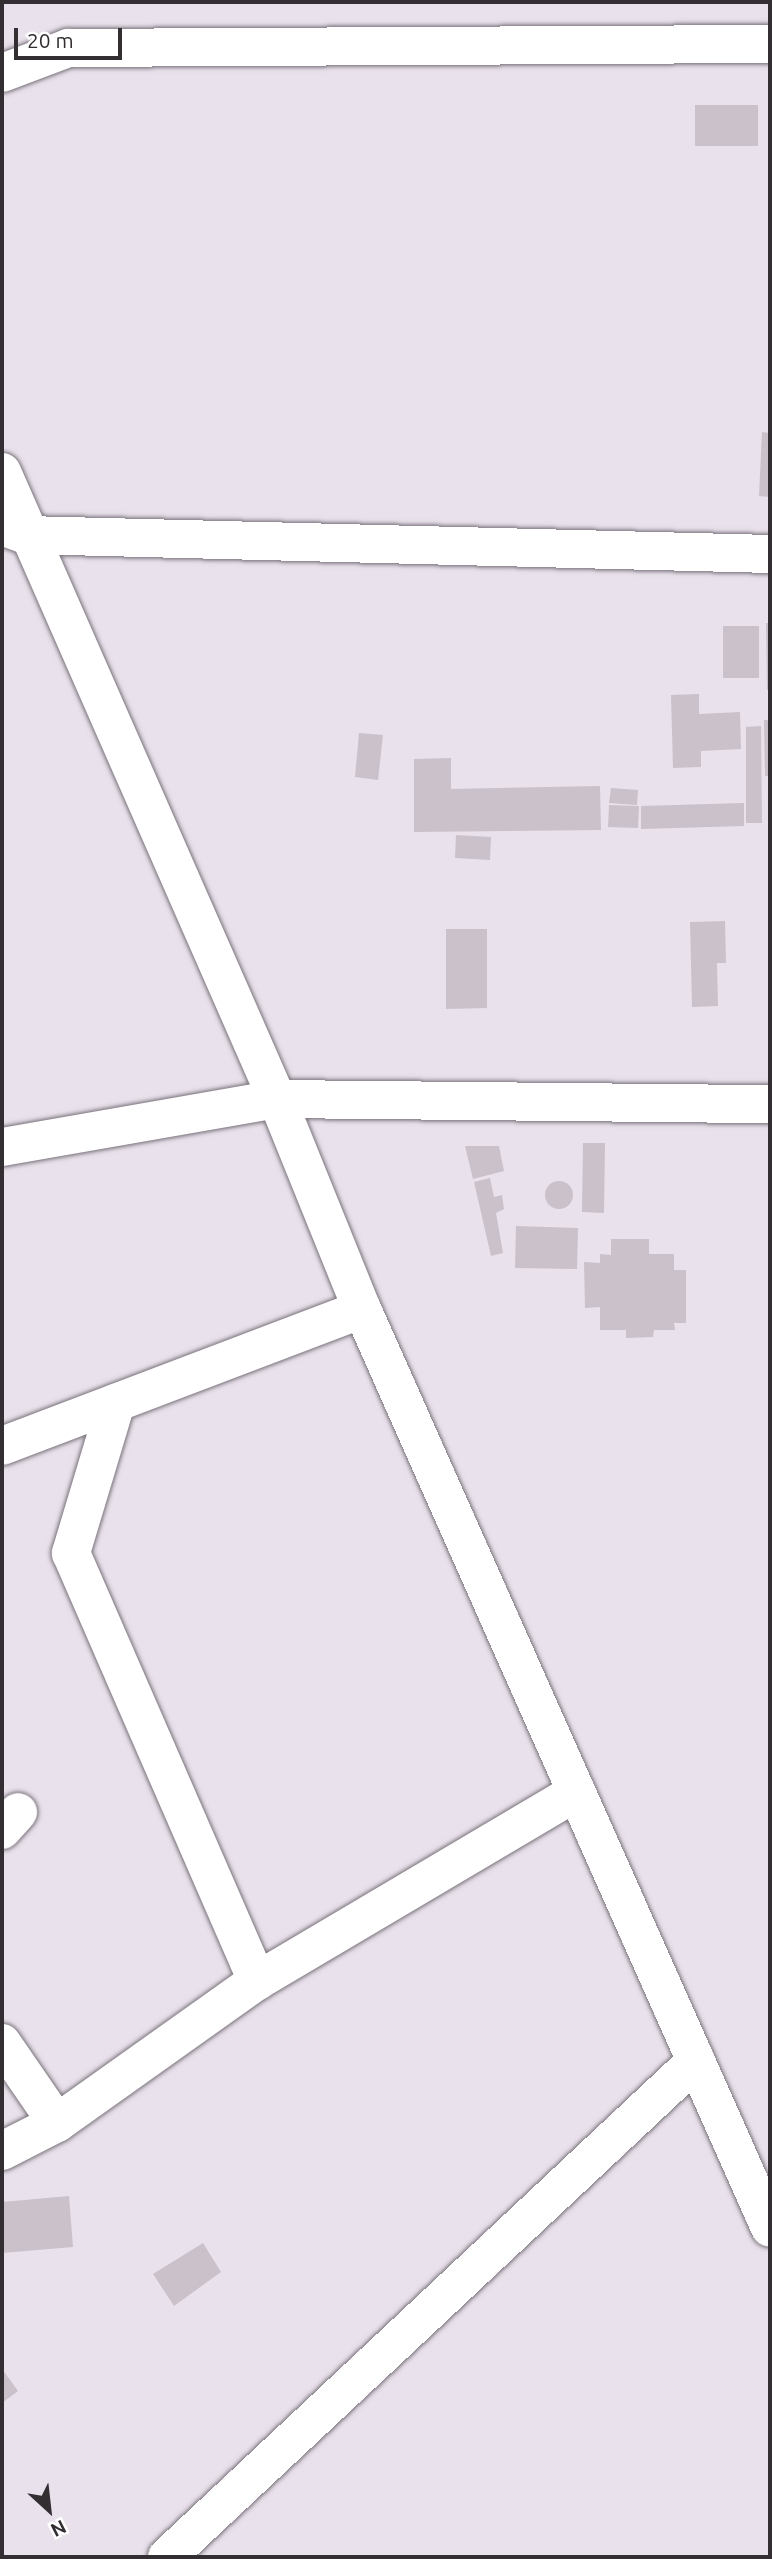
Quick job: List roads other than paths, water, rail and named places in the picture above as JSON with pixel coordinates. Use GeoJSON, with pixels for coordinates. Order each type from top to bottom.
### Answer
{"type":"FeatureCollection","features":[{"type":"Feature","properties":{"kind":"street"},"geometry":{"type":"LineString","coordinates":[[2,73],[68,48],[770,44]]}},
{"type":"Feature","properties":{"kind":"street"},"geometry":{"type":"LineString","coordinates":[[2,472],[14,531],[277,1099],[362,1309],[770,2228]]}},
{"type":"Feature","properties":{"kind":"street"},"geometry":{"type":"LineString","coordinates":[[14,531],[770,554]]}},
{"type":"Feature","properties":{"kind":"street"},"geometry":{"type":"LineString","coordinates":[[2,1147],[277,1099],[770,1104]]}},
{"type":"Feature","properties":{"kind":"street"},"geometry":{"type":"LineString","coordinates":[[2,1446],[362,1309]]}},
{"type":"Feature","properties":{"kind":"street"},"geometry":{"type":"LineString","coordinates":[[116,1403],[71,1553],[257,1980]]}},
{"type":"Feature","properties":{"kind":"street"},"geometry":{"type":"LineString","coordinates":[[2,2151],[57,2123],[257,1980],[576,1792]]}},
{"type":"Feature","properties":{"kind":"street"},"geometry":{"type":"LineString","coordinates":[[2,2043],[57,2123]]}},
{"type":"Feature","properties":{"kind":"street"},"geometry":{"type":"LineString","coordinates":[[167,2557],[696,2061]]}}]}
